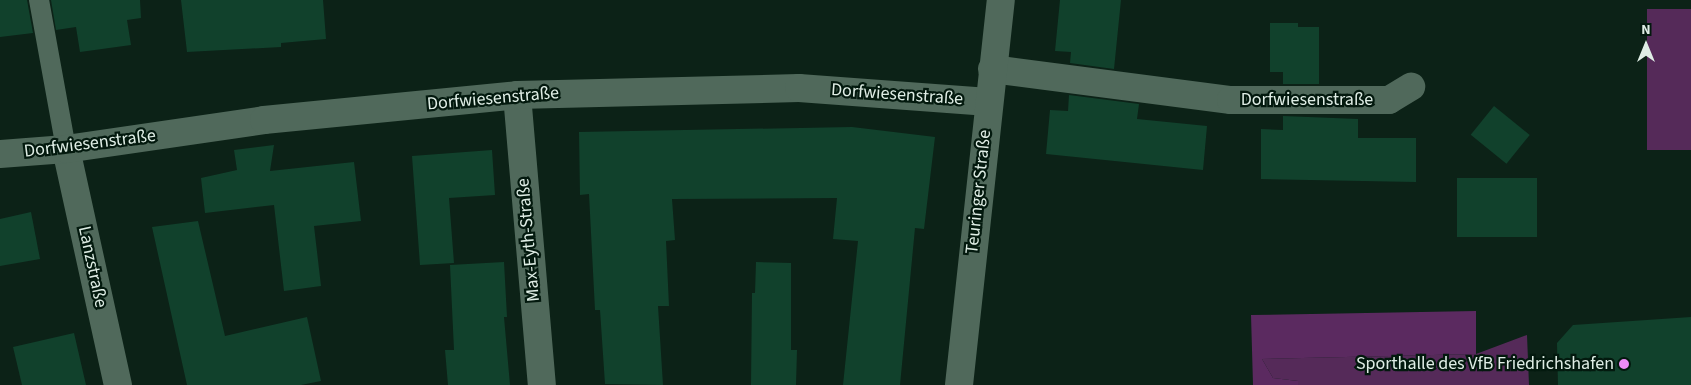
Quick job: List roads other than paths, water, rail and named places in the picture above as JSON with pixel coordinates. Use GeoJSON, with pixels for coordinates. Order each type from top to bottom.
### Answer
{"type":"FeatureCollection","features":[{"type":"Feature","properties":{"kind":"street","name":"Teuringer Straße"},"geometry":{"type":"LineString","coordinates":[[959,385],[988,102],[1001,0]]}},
{"type":"Feature","properties":{"kind":"street","name":"Dorfwiesenstraße"},"geometry":{"type":"LineString","coordinates":[[992,69],[1231,100],[1389,100],[1410,87]]}},
{"type":"Feature","properties":{"kind":"street","name":"Dorfwiesenstraße"},"geometry":{"type":"LineString","coordinates":[[0,154],[66,149],[264,120],[517,95],[799,88],[988,102]]}},
{"type":"Feature","properties":{"kind":"street","name":"Max-Eyth-Straße"},"geometry":{"type":"LineString","coordinates":[[517,95],[542,385]]}},
{"type":"Feature","properties":{"kind":"street","name":"Lanzstraße"},"geometry":{"type":"LineString","coordinates":[[66,149],[118,385]]}},
{"type":"Feature","properties":{"kind":"lane"},"geometry":{"type":"LineString","coordinates":[[39,0],[66,149]]}},
{"type":"Feature","properties":{"kind":"place","name":"Sporthalle des VfB Friedrichshafen"},"geometry":{"type":"Point","coordinates":[1624,364]}}]}
